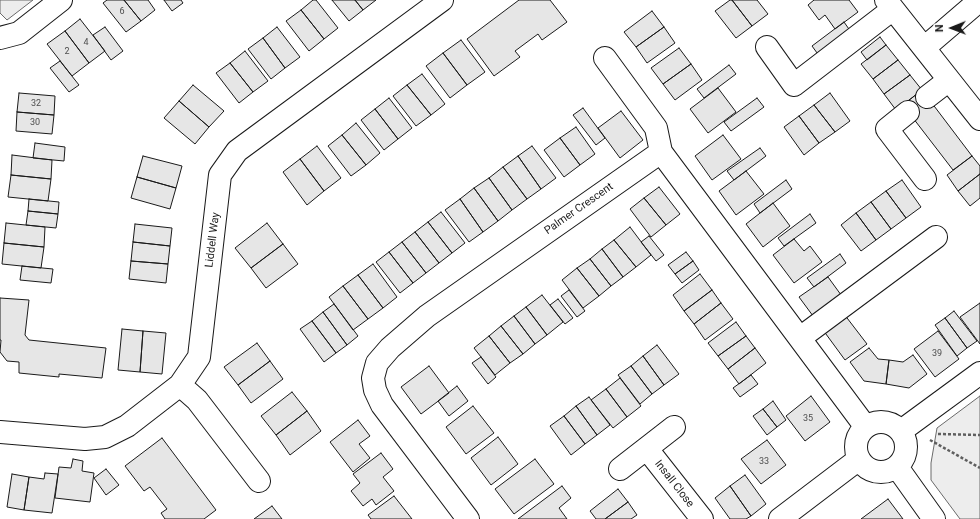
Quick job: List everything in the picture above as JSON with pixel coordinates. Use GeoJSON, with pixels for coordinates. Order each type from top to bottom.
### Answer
{"type":"FeatureCollection","features":[{"type":"Feature","properties":{"kind":"street"},"geometry":{"type":"LineString","coordinates":[[0,38],[19,33],[61,0]]}},
{"type":"Feature","properties":{"kind":"street","name":"Liddell Way"},"geometry":{"type":"LineString","coordinates":[[0,432],[85,439],[105,437],[127,426],[180,385],[199,357],[220,175],[237,151],[442,0]]}},
{"type":"Feature","properties":{"kind":"street"},"geometry":{"type":"LineString","coordinates":[[924,48],[980,0]]}},
{"type":"Feature","properties":{"kind":"street"},"geometry":{"type":"LineString","coordinates":[[767,48],[794,85],[889,4],[980,119]]}},
{"type":"Feature","properties":{"kind":"street"},"geometry":{"type":"LineString","coordinates":[[605,58],[656,128],[661,152],[865,426]]}},
{"type":"Feature","properties":{"kind":"street"},"geometry":{"type":"LineString","coordinates":[[927,97],[949,80]]}},
{"type":"Feature","properties":{"kind":"street"},"geometry":{"type":"LineString","coordinates":[[908,112],[887,129],[925,179]]}},
{"type":"Feature","properties":{"kind":"street","name":"Palmer Crescent"},"geometry":{"type":"LineString","coordinates":[[468,519],[382,405],[375,390],[373,378],[376,364],[390,348],[427,316],[661,152]]}},
{"type":"Feature","properties":{"kind":"street"},"geometry":{"type":"LineString","coordinates":[[800,338],[936,237]]}},
{"type":"Feature","properties":{"kind":"street"},"geometry":{"type":"LineString","coordinates":[[901,431],[980,373]]}},
{"type":"Feature","properties":{"kind":"street"},"geometry":{"type":"LineString","coordinates":[[180,385],[197,400],[259,481]]}},
{"type":"Feature","properties":{"kind":"street"},"geometry":{"type":"LineString","coordinates":[[880,421],[888,422],[901,431],[905,438],[906,454],[897,466],[890,470],[876,472],[863,465],[856,452],[856,445],[860,432],[865,426],[880,421]]}},
{"type":"Feature","properties":{"kind":"street","name":"Insall Close"},"geometry":{"type":"LineString","coordinates":[[620,469],[674,427]]}},
{"type":"Feature","properties":{"kind":"street","name":"Insall Close"},"geometry":{"type":"LineString","coordinates":[[647,449],[702,519]]}},
{"type":"Feature","properties":{"kind":"street"},"geometry":{"type":"LineString","coordinates":[[780,519],[859,459]]}},
{"type":"Feature","properties":{"kind":"street"},"geometry":{"type":"LineString","coordinates":[[897,466],[934,519]]}},
{"type":"Feature","properties":{"kind":"path"},"geometry":{"type":"LineString","coordinates":[[936,434],[980,435]]}},
{"type":"Feature","properties":{"kind":"path"},"geometry":{"type":"LineString","coordinates":[[932,436],[928,438],[934,443],[980,468]]}},
{"type":"Feature","properties":{"kind":"shaded area"},"geometry":{"type":"Polygon","coordinates":[[[0,0],[33,0],[7,20],[0,13],[0,0]]]}},
{"type":"Feature","properties":{"kind":"shaded area"},"geometry":{"type":"Polygon","coordinates":[[[980,396],[980,519],[960,519],[931,480],[931,463],[937,428],[980,396]]]}},
{"type":"Feature","properties":{"kind":"building"},"geometry":{"type":"Polygon","coordinates":[[[107,0],[124,0],[141,21],[126,32],[103,3],[107,0]]]}},
{"type":"Feature","properties":{"kind":"building"},"geometry":{"type":"Polygon","coordinates":[[[124,0],[148,0],[155,10],[141,21],[124,0]]]}},
{"type":"Feature","properties":{"kind":"building"},"geometry":{"type":"Polygon","coordinates":[[[164,0],[181,0],[183,3],[172,11],[164,0]]]}},
{"type":"Feature","properties":{"kind":"building"},"geometry":{"type":"Polygon","coordinates":[[[313,0],[316,0],[338,28],[324,39],[301,10],[313,0]]]}},
{"type":"Feature","properties":{"kind":"building"},"geometry":{"type":"Polygon","coordinates":[[[332,0],[355,0],[363,10],[349,21],[332,0]]]}},
{"type":"Feature","properties":{"kind":"building"},"geometry":{"type":"Polygon","coordinates":[[[355,0],[376,0],[363,10],[355,0]]]}},
{"type":"Feature","properties":{"kind":"building"},"geometry":{"type":"Polygon","coordinates":[[[519,0],[550,0],[567,22],[542,40],[538,34],[515,51],[520,57],[494,76],[467,39],[519,0]]]}},
{"type":"Feature","properties":{"kind":"building"},"geometry":{"type":"Polygon","coordinates":[[[732,0],[752,26],[736,38],[715,11],[732,0]]]}},
{"type":"Feature","properties":{"kind":"building"},"geometry":{"type":"Polygon","coordinates":[[[732,0],[757,0],[768,14],[752,26],[732,0]]]}},
{"type":"Feature","properties":{"kind":"building"},"geometry":{"type":"Polygon","coordinates":[[[814,0],[849,0],[858,12],[835,29],[825,15],[819,20],[808,5],[814,0]]]}},
{"type":"Feature","properties":{"kind":"building"},"geometry":{"type":"Polygon","coordinates":[[[301,10],[324,39],[309,51],[286,21],[301,10]]]}},
{"type":"Feature","properties":{"kind":"building"},"geometry":{"type":"Polygon","coordinates":[[[652,11],[664,27],[636,47],[624,32],[652,11]]]}},
{"type":"Feature","properties":{"kind":"building"},"geometry":{"type":"Polygon","coordinates":[[[80,19],[105,51],[89,63],[65,31],[80,19]]]}},
{"type":"Feature","properties":{"kind":"building"},"geometry":{"type":"Polygon","coordinates":[[[844,22],[851,32],[820,57],[812,46],[844,22]]]}},
{"type":"Feature","properties":{"kind":"building"},"geometry":{"type":"Polygon","coordinates":[[[105,27],[123,51],[111,60],[93,35],[105,27]]]}},
{"type":"Feature","properties":{"kind":"building"},"geometry":{"type":"Polygon","coordinates":[[[277,27],[300,57],[285,68],[263,38],[277,27]]]}},
{"type":"Feature","properties":{"kind":"building"},"geometry":{"type":"Polygon","coordinates":[[[664,27],[675,43],[647,63],[636,47],[664,27]]]}},
{"type":"Feature","properties":{"kind":"building"},"geometry":{"type":"Polygon","coordinates":[[[65,31],[89,63],[72,76],[47,44],[65,31]]]}},
{"type":"Feature","properties":{"kind":"building"},"geometry":{"type":"Polygon","coordinates":[[[880,37],[886,45],[867,60],[861,52],[880,37]]]}},
{"type":"Feature","properties":{"kind":"building"},"geometry":{"type":"Polygon","coordinates":[[[263,38],[285,68],[271,79],[248,49],[263,38]]]}},
{"type":"Feature","properties":{"kind":"building"},"geometry":{"type":"Polygon","coordinates":[[[461,40],[485,72],[467,85],[443,53],[461,40]]]}},
{"type":"Feature","properties":{"kind":"building"},"geometry":{"type":"Polygon","coordinates":[[[886,45],[898,60],[873,79],[861,64],[886,45]]]}},
{"type":"Feature","properties":{"kind":"building"},"geometry":{"type":"Polygon","coordinates":[[[679,48],[691,64],[663,84],[651,68],[679,48]]]}},
{"type":"Feature","properties":{"kind":"building"},"geometry":{"type":"Polygon","coordinates":[[[245,51],[268,81],[253,92],[230,63],[245,51]]]}},
{"type":"Feature","properties":{"kind":"building"},"geometry":{"type":"Polygon","coordinates":[[[443,53],[467,85],[450,98],[426,66],[443,53]]]}},
{"type":"Feature","properties":{"kind":"building"},"geometry":{"type":"Polygon","coordinates":[[[898,60],[910,75],[884,94],[873,79],[898,60]]]}},
{"type":"Feature","properties":{"kind":"building"},"geometry":{"type":"Polygon","coordinates":[[[60,61],[79,85],[69,92],[50,68],[60,61]]]}},
{"type":"Feature","properties":{"kind":"building"},"geometry":{"type":"Polygon","coordinates":[[[230,63],[253,92],[239,103],[216,73],[230,63]]]}},
{"type":"Feature","properties":{"kind":"building"},"geometry":{"type":"Polygon","coordinates":[[[691,64],[702,80],[675,100],[663,84],[691,64]]]}},
{"type":"Feature","properties":{"kind":"building"},"geometry":{"type":"Polygon","coordinates":[[[729,65],[736,74],[704,98],[697,89],[729,65]]]}},
{"type":"Feature","properties":{"kind":"building"},"geometry":{"type":"Polygon","coordinates":[[[422,74],[445,104],[431,115],[407,85],[422,74]]]}},
{"type":"Feature","properties":{"kind":"building"},"geometry":{"type":"Polygon","coordinates":[[[910,75],[922,90],[896,110],[884,94],[910,75]]]}},
{"type":"Feature","properties":{"kind":"building"},"geometry":{"type":"Polygon","coordinates":[[[193,85],[224,111],[209,127],[179,101],[193,85]]]}},
{"type":"Feature","properties":{"kind":"building"},"geometry":{"type":"Polygon","coordinates":[[[407,85],[431,115],[416,126],[393,96],[407,85]]]}},
{"type":"Feature","properties":{"kind":"building"},"geometry":{"type":"Polygon","coordinates":[[[718,88],[736,112],[708,133],[690,109],[718,88]]]}},
{"type":"Feature","properties":{"kind":"building"},"geometry":{"type":"Polygon","coordinates":[[[922,90],[972,156],[953,170],[903,105],[922,90]]]}},
{"type":"Feature","properties":{"kind":"building"},"geometry":{"type":"Polygon","coordinates":[[[19,93],[55,96],[54,115],[17,112],[19,93]]]}},
{"type":"Feature","properties":{"kind":"building"},"geometry":{"type":"Polygon","coordinates":[[[830,93],[850,121],[835,132],[814,105],[830,93]]]}},
{"type":"Feature","properties":{"kind":"building"},"geometry":{"type":"Polygon","coordinates":[[[389,98],[412,128],[398,139],[375,109],[389,98]]]}},
{"type":"Feature","properties":{"kind":"building"},"geometry":{"type":"Polygon","coordinates":[[[757,98],[764,107],[731,131],[724,122],[757,98]]]}},
{"type":"Feature","properties":{"kind":"building"},"geometry":{"type":"Polygon","coordinates":[[[179,101],[209,127],[195,144],[164,118],[179,101]]]}},
{"type":"Feature","properties":{"kind":"building"},"geometry":{"type":"Polygon","coordinates":[[[814,105],[835,132],[819,143],[799,116],[814,105]]]}},
{"type":"Feature","properties":{"kind":"building"},"geometry":{"type":"Polygon","coordinates":[[[583,108],[605,138],[596,145],[573,115],[583,108]]]}},
{"type":"Feature","properties":{"kind":"building"},"geometry":{"type":"Polygon","coordinates":[[[375,109],[398,139],[384,150],[361,120],[375,109]]]}},
{"type":"Feature","properties":{"kind":"building"},"geometry":{"type":"Polygon","coordinates":[[[621,111],[643,140],[620,158],[598,128],[621,111]]]}},
{"type":"Feature","properties":{"kind":"building"},"geometry":{"type":"Polygon","coordinates":[[[17,112],[54,115],[52,134],[16,131],[17,112]]]}},
{"type":"Feature","properties":{"kind":"building"},"geometry":{"type":"Polygon","coordinates":[[[799,116],[819,143],[804,155],[784,127],[799,116]]]}},
{"type":"Feature","properties":{"kind":"building"},"geometry":{"type":"Polygon","coordinates":[[[356,123],[380,153],[366,165],[342,135],[356,123]]]}},
{"type":"Feature","properties":{"kind":"building"},"geometry":{"type":"Polygon","coordinates":[[[576,127],[595,154],[580,165],[560,138],[576,127]]]}},
{"type":"Feature","properties":{"kind":"building"},"geometry":{"type":"Polygon","coordinates":[[[342,135],[366,165],[351,176],[328,146],[342,135]]]}},
{"type":"Feature","properties":{"kind":"building"},"geometry":{"type":"Polygon","coordinates":[[[723,135],[741,159],[712,180],[695,156],[723,135]]]}},
{"type":"Feature","properties":{"kind":"building"},"geometry":{"type":"Polygon","coordinates":[[[560,138],[580,165],[564,177],[544,150],[560,138]]]}},
{"type":"Feature","properties":{"kind":"building"},"geometry":{"type":"Polygon","coordinates":[[[35,143],[65,147],[64,161],[33,158],[35,143]]]}},
{"type":"Feature","properties":{"kind":"building"},"geometry":{"type":"Polygon","coordinates":[[[317,146],[341,178],[324,191],[300,159],[317,146]]]}},
{"type":"Feature","properties":{"kind":"building"},"geometry":{"type":"Polygon","coordinates":[[[532,146],[556,178],[541,189],[518,156],[532,146]]]}},
{"type":"Feature","properties":{"kind":"building"},"geometry":{"type":"Polygon","coordinates":[[[760,148],[766,156],[734,180],[727,171],[760,148]]]}},
{"type":"Feature","properties":{"kind":"building"},"geometry":{"type":"Polygon","coordinates":[[[12,155],[52,160],[51,179],[11,175],[12,155]]]}},
{"type":"Feature","properties":{"kind":"building"},"geometry":{"type":"Polygon","coordinates":[[[143,156],[182,166],[176,188],[137,177],[143,156]]]}},
{"type":"Feature","properties":{"kind":"building"},"geometry":{"type":"Polygon","coordinates":[[[518,156],[541,189],[527,199],[503,167],[518,156]]]}},
{"type":"Feature","properties":{"kind":"building"},"geometry":{"type":"Polygon","coordinates":[[[972,156],[980,166],[980,174],[958,191],[947,175],[972,156]]]}},
{"type":"Feature","properties":{"kind":"building"},"geometry":{"type":"Polygon","coordinates":[[[300,159],[324,191],[307,205],[283,172],[300,159]]]}},
{"type":"Feature","properties":{"kind":"building"},"geometry":{"type":"Polygon","coordinates":[[[503,167],[527,199],[512,210],[489,178],[503,167]]]}},
{"type":"Feature","properties":{"kind":"building"},"geometry":{"type":"Polygon","coordinates":[[[746,171],[764,194],[736,215],[719,191],[746,171]]]}},
{"type":"Feature","properties":{"kind":"building"},"geometry":{"type":"Polygon","coordinates":[[[980,174],[980,198],[970,206],[958,191],[980,174]]]}},
{"type":"Feature","properties":{"kind":"building"},"geometry":{"type":"Polygon","coordinates":[[[11,175],[51,179],[48,201],[8,197],[11,175]]]}},
{"type":"Feature","properties":{"kind":"building"},"geometry":{"type":"Polygon","coordinates":[[[137,177],[176,188],[170,209],[131,198],[137,177]]]}},
{"type":"Feature","properties":{"kind":"building"},"geometry":{"type":"Polygon","coordinates":[[[489,178],[512,210],[498,221],[474,188],[489,178]]]}},
{"type":"Feature","properties":{"kind":"building"},"geometry":{"type":"Polygon","coordinates":[[[786,180],[792,189],[760,213],[754,204],[786,180]]]}},
{"type":"Feature","properties":{"kind":"building"},"geometry":{"type":"Polygon","coordinates":[[[902,180],[921,207],[906,218],[886,191],[902,180]]]}},
{"type":"Feature","properties":{"kind":"building"},"geometry":{"type":"Polygon","coordinates":[[[659,187],[680,214],[666,225],[644,198],[659,187]]]}},
{"type":"Feature","properties":{"kind":"building"},"geometry":{"type":"Polygon","coordinates":[[[474,188],[498,221],[483,232],[460,199],[474,188]]]}},
{"type":"Feature","properties":{"kind":"building"},"geometry":{"type":"Polygon","coordinates":[[[886,191],[906,218],[891,229],[871,202],[886,191]]]}},
{"type":"Feature","properties":{"kind":"building"},"geometry":{"type":"Polygon","coordinates":[[[644,198],[666,225],[651,237],[630,209],[644,198]]]}},
{"type":"Feature","properties":{"kind":"building"},"geometry":{"type":"Polygon","coordinates":[[[29,199],[59,202],[58,214],[28,211],[29,199]]]}},
{"type":"Feature","properties":{"kind":"building"},"geometry":{"type":"Polygon","coordinates":[[[460,199],[483,232],[469,242],[445,210],[460,199]]]}},
{"type":"Feature","properties":{"kind":"building"},"geometry":{"type":"Polygon","coordinates":[[[871,202],[891,229],[876,240],[856,213],[871,202]]]}},
{"type":"Feature","properties":{"kind":"building"},"geometry":{"type":"Polygon","coordinates":[[[773,203],[790,226],[763,247],[746,224],[773,203]]]}},
{"type":"Feature","properties":{"kind":"building"},"geometry":{"type":"Polygon","coordinates":[[[28,211],[58,214],[56,228],[26,225],[28,211]]]}},
{"type":"Feature","properties":{"kind":"building"},"geometry":{"type":"Polygon","coordinates":[[[441,212],[465,243],[452,253],[428,222],[441,212]]]}},
{"type":"Feature","properties":{"kind":"building"},"geometry":{"type":"Polygon","coordinates":[[[856,213],[876,240],[861,251],[841,225],[856,213]]]}},
{"type":"Feature","properties":{"kind":"building"},"geometry":{"type":"Polygon","coordinates":[[[810,214],[816,223],[784,246],[778,238],[810,214]]]}},
{"type":"Feature","properties":{"kind":"building"},"geometry":{"type":"Polygon","coordinates":[[[428,222],[452,253],[439,263],[415,232],[428,222]]]}},
{"type":"Feature","properties":{"kind":"building"},"geometry":{"type":"Polygon","coordinates":[[[6,223],[45,227],[44,247],[4,243],[6,223]]]}},
{"type":"Feature","properties":{"kind":"building"},"geometry":{"type":"Polygon","coordinates":[[[267,223],[283,244],[251,268],[235,248],[267,223]]]}},
{"type":"Feature","properties":{"kind":"building"},"geometry":{"type":"Polygon","coordinates":[[[135,224],[172,228],[170,246],[133,242],[135,224]]]}},
{"type":"Feature","properties":{"kind":"building"},"geometry":{"type":"Polygon","coordinates":[[[630,227],[651,255],[636,267],[614,240],[630,227]]]}},
{"type":"Feature","properties":{"kind":"building"},"geometry":{"type":"Polygon","coordinates":[[[415,232],[439,263],[426,273],[402,242],[415,232]]]}},
{"type":"Feature","properties":{"kind":"building"},"geometry":{"type":"Polygon","coordinates":[[[649,236],[664,255],[656,261],[641,242],[649,236]]]}},
{"type":"Feature","properties":{"kind":"building"},"geometry":{"type":"Polygon","coordinates":[[[794,239],[804,251],[810,246],[822,262],[794,283],[773,255],[794,239]]]}},
{"type":"Feature","properties":{"kind":"building"},"geometry":{"type":"Polygon","coordinates":[[[614,240],[636,267],[623,277],[602,249],[614,240]]]}},
{"type":"Feature","properties":{"kind":"building"},"geometry":{"type":"Polygon","coordinates":[[[133,242],[170,246],[168,264],[131,261],[133,242]]]}},
{"type":"Feature","properties":{"kind":"building"},"geometry":{"type":"Polygon","coordinates":[[[402,242],[426,273],[413,283],[389,252],[402,242]]]}},
{"type":"Feature","properties":{"kind":"building"},"geometry":{"type":"Polygon","coordinates":[[[4,243],[44,247],[41,268],[2,264],[4,243]]]}},
{"type":"Feature","properties":{"kind":"building"},"geometry":{"type":"Polygon","coordinates":[[[283,244],[298,264],[266,288],[251,268],[283,244]]]}},
{"type":"Feature","properties":{"kind":"building"},"geometry":{"type":"Polygon","coordinates":[[[602,249],[623,277],[611,286],[590,259],[602,249]]]}},
{"type":"Feature","properties":{"kind":"building"},"geometry":{"type":"Polygon","coordinates":[[[389,252],[413,283],[400,293],[376,262],[389,252]]]}},
{"type":"Feature","properties":{"kind":"building"},"geometry":{"type":"Polygon","coordinates":[[[686,252],[693,261],[675,274],[668,265],[686,252]]]}},
{"type":"Feature","properties":{"kind":"building"},"geometry":{"type":"Polygon","coordinates":[[[840,254],[846,263],[814,287],[807,278],[840,254]]]}},
{"type":"Feature","properties":{"kind":"building"},"geometry":{"type":"Polygon","coordinates":[[[590,259],[611,286],[599,296],[577,268],[590,259]]]}},
{"type":"Feature","properties":{"kind":"building"},"geometry":{"type":"Polygon","coordinates":[[[131,261],[168,264],[166,283],[129,279],[131,261]]]}},
{"type":"Feature","properties":{"kind":"building"},"geometry":{"type":"Polygon","coordinates":[[[693,261],[699,270],[682,283],[675,274],[693,261]]]}},
{"type":"Feature","properties":{"kind":"building"},"geometry":{"type":"Polygon","coordinates":[[[373,264],[397,297],[383,308],[358,275],[373,264]]]}},
{"type":"Feature","properties":{"kind":"building"},"geometry":{"type":"Polygon","coordinates":[[[22,266],[53,269],[51,283],[20,280],[22,266]]]}},
{"type":"Feature","properties":{"kind":"building"},"geometry":{"type":"Polygon","coordinates":[[[577,268],[599,296],[583,308],[562,280],[577,268]]]}},
{"type":"Feature","properties":{"kind":"building"},"geometry":{"type":"Polygon","coordinates":[[[700,274],[712,290],[684,311],[673,295],[700,274]]]}},
{"type":"Feature","properties":{"kind":"building"},"geometry":{"type":"Polygon","coordinates":[[[358,275],[383,308],[368,319],[343,286],[358,275]]]}},
{"type":"Feature","properties":{"kind":"building"},"geometry":{"type":"Polygon","coordinates":[[[828,277],[844,299],[816,320],[799,297],[828,277]]]}},
{"type":"Feature","properties":{"kind":"building"},"geometry":{"type":"Polygon","coordinates":[[[343,286],[368,319],[353,330],[329,297],[343,286]]]}},
{"type":"Feature","properties":{"kind":"building"},"geometry":{"type":"Polygon","coordinates":[[[569,290],[585,311],[577,317],[561,296],[569,290]]]}},
{"type":"Feature","properties":{"kind":"building"},"geometry":{"type":"Polygon","coordinates":[[[712,290],[721,303],[694,324],[684,311],[712,290]]]}},
{"type":"Feature","properties":{"kind":"building"},"geometry":{"type":"Polygon","coordinates":[[[542,295],[563,322],[547,335],[526,307],[542,295]]]}},
{"type":"Feature","properties":{"kind":"building"},"geometry":{"type":"Polygon","coordinates":[[[0,298],[29,300],[25,335],[29,340],[106,348],[102,378],[59,374],[59,377],[19,373],[19,362],[7,361],[0,352],[0,298]]]}},
{"type":"Feature","properties":{"kind":"building"},"geometry":{"type":"Polygon","coordinates":[[[558,299],[573,318],[565,324],[550,305],[558,299]]]}},
{"type":"Feature","properties":{"kind":"building"},"geometry":{"type":"Polygon","coordinates":[[[721,303],[733,319],[705,340],[694,324],[721,303]]]}},
{"type":"Feature","properties":{"kind":"building"},"geometry":{"type":"Polygon","coordinates":[[[980,303],[980,344],[960,317],[980,303]]]}},
{"type":"Feature","properties":{"kind":"building"},"geometry":{"type":"Polygon","coordinates":[[[334,304],[358,336],[347,345],[323,312],[334,304]]]}},
{"type":"Feature","properties":{"kind":"building"},"geometry":{"type":"Polygon","coordinates":[[[526,307],[547,335],[535,344],[514,316],[526,307]]]}},
{"type":"Feature","properties":{"kind":"building"},"geometry":{"type":"Polygon","coordinates":[[[954,311],[977,341],[967,348],[945,318],[954,311]]]}},
{"type":"Feature","properties":{"kind":"building"},"geometry":{"type":"Polygon","coordinates":[[[323,312],[347,345],[336,353],[312,321],[323,312]]]}},
{"type":"Feature","properties":{"kind":"building"},"geometry":{"type":"Polygon","coordinates":[[[844,314],[867,344],[845,360],[823,330],[844,314]]]}},
{"type":"Feature","properties":{"kind":"building"},"geometry":{"type":"Polygon","coordinates":[[[514,316],[535,344],[523,354],[501,326],[514,316]]]}},
{"type":"Feature","properties":{"kind":"building"},"geometry":{"type":"Polygon","coordinates":[[[945,318],[967,348],[957,356],[935,325],[945,318]]]}},
{"type":"Feature","properties":{"kind":"building"},"geometry":{"type":"Polygon","coordinates":[[[312,321],[336,353],[324,362],[300,329],[312,321]]]}},
{"type":"Feature","properties":{"kind":"building"},"geometry":{"type":"Polygon","coordinates":[[[736,322],[746,336],[718,356],[708,343],[736,322]]]}},
{"type":"Feature","properties":{"kind":"building"},"geometry":{"type":"Polygon","coordinates":[[[501,326],[523,354],[510,363],[489,336],[501,326]]]}},
{"type":"Feature","properties":{"kind":"building"},"geometry":{"type":"Polygon","coordinates":[[[122,329],[143,331],[140,372],[118,370],[122,329]]]}},
{"type":"Feature","properties":{"kind":"building"},"geometry":{"type":"Polygon","coordinates":[[[143,331],[166,333],[162,374],[140,372],[143,331]]]}},
{"type":"Feature","properties":{"kind":"building"},"geometry":{"type":"Polygon","coordinates":[[[938,331],[959,359],[935,377],[914,349],[938,331]]]}},
{"type":"Feature","properties":{"kind":"building"},"geometry":{"type":"Polygon","coordinates":[[[489,336],[510,363],[495,375],[474,348],[489,336]]]}},
{"type":"Feature","properties":{"kind":"building"},"geometry":{"type":"Polygon","coordinates":[[[746,336],[755,348],[728,369],[718,356],[746,336]]]}},
{"type":"Feature","properties":{"kind":"building"},"geometry":{"type":"Polygon","coordinates":[[[257,343],[270,361],[238,385],[224,367],[257,343]]]}},
{"type":"Feature","properties":{"kind":"building"},"geometry":{"type":"Polygon","coordinates":[[[657,345],[679,374],[664,385],[643,356],[657,345]]]}},
{"type":"Feature","properties":{"kind":"building"},"geometry":{"type":"Polygon","coordinates":[[[755,348],[766,363],[739,384],[728,369],[755,348]]]}},
{"type":"Feature","properties":{"kind":"building"},"geometry":{"type":"Polygon","coordinates":[[[869,348],[878,359],[889,360],[886,384],[864,381],[850,362],[869,348]]]}},
{"type":"Feature","properties":{"kind":"building"},"geometry":{"type":"Polygon","coordinates":[[[913,355],[927,374],[909,388],[886,384],[889,360],[903,362],[913,355]]]}},
{"type":"Feature","properties":{"kind":"building"},"geometry":{"type":"Polygon","coordinates":[[[643,356],[664,385],[652,394],[631,366],[643,356]]]}},
{"type":"Feature","properties":{"kind":"building"},"geometry":{"type":"Polygon","coordinates":[[[481,357],[496,377],[488,384],[472,363],[481,357]]]}},
{"type":"Feature","properties":{"kind":"building"},"geometry":{"type":"Polygon","coordinates":[[[270,361],[283,379],[251,403],[238,385],[270,361]]]}},
{"type":"Feature","properties":{"kind":"building"},"geometry":{"type":"Polygon","coordinates":[[[429,366],[449,393],[421,414],[401,387],[429,366]]]}},
{"type":"Feature","properties":{"kind":"building"},"geometry":{"type":"Polygon","coordinates":[[[631,366],[652,394],[640,404],[618,375],[631,366]]]}},
{"type":"Feature","properties":{"kind":"building"},"geometry":{"type":"Polygon","coordinates":[[[751,375],[758,384],[740,397],[733,388],[751,375]]]}},
{"type":"Feature","properties":{"kind":"building"},"geometry":{"type":"Polygon","coordinates":[[[620,378],[641,406],[627,417],[606,389],[620,378]]]}},
{"type":"Feature","properties":{"kind":"building"},"geometry":{"type":"Polygon","coordinates":[[[457,386],[468,401],[449,416],[438,401],[457,386]]]}},
{"type":"Feature","properties":{"kind":"building"},"geometry":{"type":"Polygon","coordinates":[[[606,389],[627,417],[613,428],[591,400],[606,389]]]}},
{"type":"Feature","properties":{"kind":"building"},"geometry":{"type":"Polygon","coordinates":[[[292,392],[307,411],[276,435],[261,416],[292,392]]]}},
{"type":"Feature","properties":{"kind":"building"},"geometry":{"type":"Polygon","coordinates":[[[811,396],[830,422],[805,441],[786,416],[811,396]]]}},
{"type":"Feature","properties":{"kind":"building"},"geometry":{"type":"Polygon","coordinates":[[[589,397],[610,425],[597,435],[576,406],[589,397]]]}},
{"type":"Feature","properties":{"kind":"building"},"geometry":{"type":"Polygon","coordinates":[[[773,401],[786,420],[777,427],[763,409],[773,401]]]}},
{"type":"Feature","properties":{"kind":"building"},"geometry":{"type":"Polygon","coordinates":[[[473,406],[494,433],[466,454],[446,427],[473,406]]]}},
{"type":"Feature","properties":{"kind":"building"},"geometry":{"type":"Polygon","coordinates":[[[576,406],[597,435],[585,444],[564,416],[576,406]]]}},
{"type":"Feature","properties":{"kind":"building"},"geometry":{"type":"Polygon","coordinates":[[[763,409],[777,427],[767,435],[753,416],[763,409]]]}},
{"type":"Feature","properties":{"kind":"building"},"geometry":{"type":"Polygon","coordinates":[[[307,411],[321,431],[290,455],[276,435],[307,411]]]}},
{"type":"Feature","properties":{"kind":"building"},"geometry":{"type":"Polygon","coordinates":[[[564,416],[585,444],[571,455],[550,426],[564,416]]]}},
{"type":"Feature","properties":{"kind":"building"},"geometry":{"type":"Polygon","coordinates":[[[358,420],[370,436],[359,444],[370,458],[353,472],[330,442],[358,420]]]}},
{"type":"Feature","properties":{"kind":"building"},"geometry":{"type":"Polygon","coordinates":[[[498,437],[518,464],[491,485],[471,458],[498,437]]]}},
{"type":"Feature","properties":{"kind":"building"},"geometry":{"type":"Polygon","coordinates":[[[162,438],[216,510],[204,519],[165,519],[161,513],[167,509],[150,487],[144,491],[125,466],[162,438]]]}},
{"type":"Feature","properties":{"kind":"building"},"geometry":{"type":"Polygon","coordinates":[[[767,440],[786,465],[761,484],[741,459],[767,440]]]}},
{"type":"Feature","properties":{"kind":"building"},"geometry":{"type":"Polygon","coordinates":[[[381,453],[393,469],[383,477],[394,491],[376,505],[372,499],[363,506],[351,491],[360,483],[353,474],[381,453]]]}},
{"type":"Feature","properties":{"kind":"building"},"geometry":{"type":"Polygon","coordinates":[[[73,459],[83,461],[82,471],[94,473],[90,502],[55,498],[59,467],[71,468],[73,459]]]}},
{"type":"Feature","properties":{"kind":"building"},"geometry":{"type":"Polygon","coordinates":[[[535,459],[554,484],[514,514],[495,489],[535,459]]]}},
{"type":"Feature","properties":{"kind":"building"},"geometry":{"type":"Polygon","coordinates":[[[106,469],[119,485],[106,495],[94,478],[106,469]]]}},
{"type":"Feature","properties":{"kind":"building"},"geometry":{"type":"Polygon","coordinates":[[[45,473],[58,474],[52,513],[24,510],[29,477],[44,479],[45,473]]]}},
{"type":"Feature","properties":{"kind":"building"},"geometry":{"type":"Polygon","coordinates":[[[12,474],[29,477],[24,510],[7,507],[12,474]]]}},
{"type":"Feature","properties":{"kind":"building"},"geometry":{"type":"Polygon","coordinates":[[[745,475],[766,504],[751,516],[730,486],[745,475]]]}},
{"type":"Feature","properties":{"kind":"building"},"geometry":{"type":"Polygon","coordinates":[[[562,486],[571,498],[559,508],[567,519],[518,519],[562,486]]]}},
{"type":"Feature","properties":{"kind":"building"},"geometry":{"type":"Polygon","coordinates":[[[730,486],[751,516],[746,519],[730,519],[715,498],[730,486]]]}},
{"type":"Feature","properties":{"kind":"building"},"geometry":{"type":"Polygon","coordinates":[[[618,489],[628,502],[605,519],[596,519],[590,511],[618,489]]]}},
{"type":"Feature","properties":{"kind":"building"},"geometry":{"type":"Polygon","coordinates":[[[394,496],[412,519],[371,519],[368,515],[394,496]]]}},
{"type":"Feature","properties":{"kind":"building"},"geometry":{"type":"Polygon","coordinates":[[[888,499],[903,519],[861,519],[888,499]]]}},
{"type":"Feature","properties":{"kind":"building"},"geometry":{"type":"Polygon","coordinates":[[[628,502],[637,515],[631,519],[605,519],[628,502]]]}},
{"type":"Feature","properties":{"kind":"building"},"geometry":{"type":"Polygon","coordinates":[[[272,506],[282,519],[254,519],[272,506]]]}}]}
